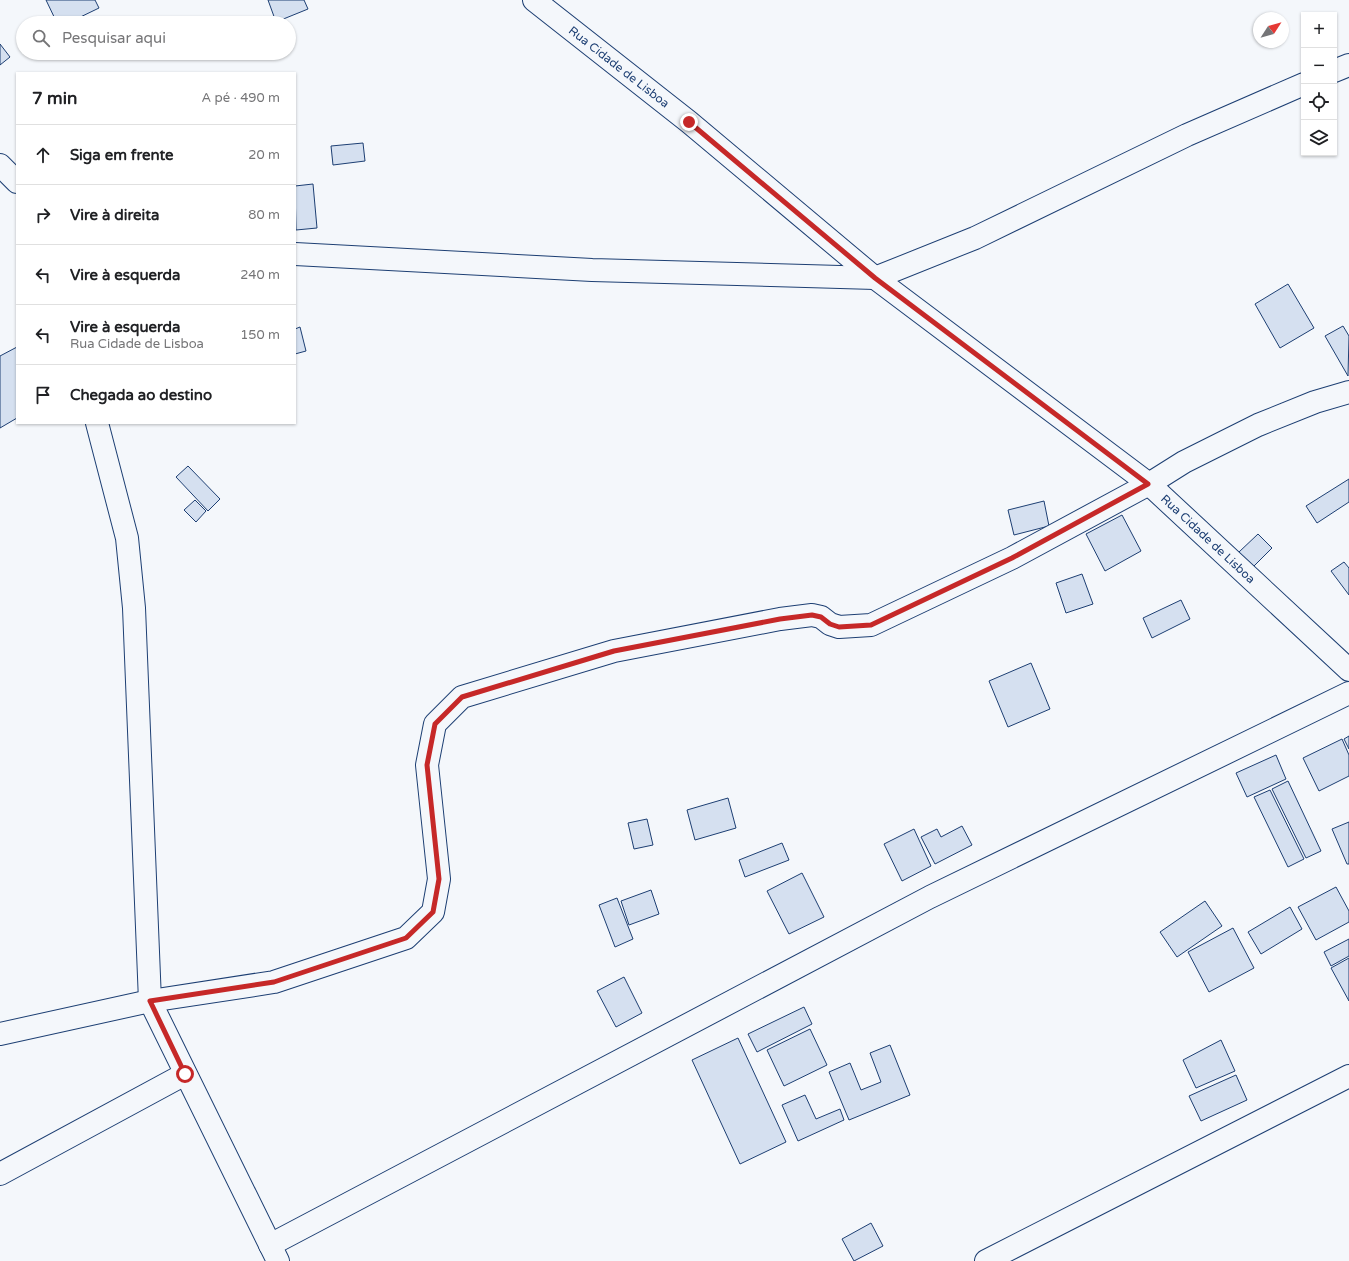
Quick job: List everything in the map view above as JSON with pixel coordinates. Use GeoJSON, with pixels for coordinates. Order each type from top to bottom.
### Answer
{"type":"FeatureCollection","features":[{"type":"Feature","properties":{"kind":"street","name":"Rua Cidade de Lisboa"},"geometry":{"type":"LineString","coordinates":[[534,0],[689,122],[875,278],[1148,484],[1349,670]]}},
{"type":"Feature","properties":{"kind":"street"},"geometry":{"type":"LineString","coordinates":[[1337,70],[1349,65]]}},
{"type":"Feature","properties":{"kind":"street"},"geometry":{"type":"LineString","coordinates":[[296,254],[592,270],[875,278],[975,238],[1187,135],[1301,85]]}},
{"type":"Feature","properties":{"kind":"street"},"geometry":{"type":"LineString","coordinates":[[10,175],[16,195]]}},
{"type":"Feature","properties":{"kind":"street"},"geometry":{"type":"LineString","coordinates":[[0,1034],[150,1001],[274,982],[406,938],[433,912],[439,879],[427,765],[435,724],[462,697],[614,651],[780,619],[812,615],[821,617],[830,624],[839,627],[871,625],[1012,558],[1148,484],[1184,462],[1258,425],[1315,402],[1349,392]]}},
{"type":"Feature","properties":{"kind":"street"},"geometry":{"type":"LineString","coordinates":[[97,424],[127,538],[133,600],[150,1001],[274,1253],[930,897],[1349,693]]}},
{"type":"Feature","properties":{"kind":"street"},"geometry":{"type":"LineString","coordinates":[[0,1174],[185,1074]]}},
{"type":"Feature","properties":{"kind":"street"},"geometry":{"type":"LineString","coordinates":[[986,1261],[1349,1076]]}},
{"type":"Feature","properties":{"kind":"building"},"geometry":{"type":"Polygon","coordinates":[[[46,0],[95,0],[99,8],[82,16],[54,16],[46,0]]]}},
{"type":"Feature","properties":{"kind":"building"},"geometry":{"type":"Polygon","coordinates":[[[268,0],[304,0],[308,9],[291,16],[274,16],[268,0]]]}},
{"type":"Feature","properties":{"kind":"building"},"geometry":{"type":"Polygon","coordinates":[[[0,44],[10,57],[0,65],[0,44]]]}},
{"type":"Feature","properties":{"kind":"building"},"geometry":{"type":"Polygon","coordinates":[[[363,143],[365,161],[333,165],[331,146],[363,143]]]}},
{"type":"Feature","properties":{"kind":"building"},"geometry":{"type":"Polygon","coordinates":[[[313,184],[317,228],[296,230],[296,186],[313,184]]]}},
{"type":"Feature","properties":{"kind":"building"},"geometry":{"type":"Polygon","coordinates":[[[1288,284],[1314,328],[1280,348],[1255,304],[1288,284]]]}},
{"type":"Feature","properties":{"kind":"building"},"geometry":{"type":"Polygon","coordinates":[[[1343,326],[1349,336],[1348,376],[1325,336],[1343,326]]]}},
{"type":"Feature","properties":{"kind":"building"},"geometry":{"type":"Polygon","coordinates":[[[300,327],[306,351],[296,354],[296,329],[300,327]]]}},
{"type":"Feature","properties":{"kind":"building"},"geometry":{"type":"Polygon","coordinates":[[[16,348],[16,419],[0,428],[0,356],[16,348]]]}},
{"type":"Feature","properties":{"kind":"building"},"geometry":{"type":"Polygon","coordinates":[[[188,466],[220,499],[208,511],[176,477],[188,466]]]}},
{"type":"Feature","properties":{"kind":"building"},"geometry":{"type":"Polygon","coordinates":[[[1349,479],[1349,502],[1317,523],[1306,506],[1349,479]]]}},
{"type":"Feature","properties":{"kind":"building"},"geometry":{"type":"Polygon","coordinates":[[[195,500],[206,511],[196,522],[184,510],[195,500]]]}},
{"type":"Feature","properties":{"kind":"building"},"geometry":{"type":"Polygon","coordinates":[[[1044,501],[1049,526],[1014,535],[1008,510],[1044,501]]]}},
{"type":"Feature","properties":{"kind":"building"},"geometry":{"type":"Polygon","coordinates":[[[1122,515],[1141,551],[1105,571],[1086,534],[1122,515]]]}},
{"type":"Feature","properties":{"kind":"building"},"geometry":{"type":"Polygon","coordinates":[[[1258,534],[1272,548],[1253,567],[1239,552],[1258,534]]]}},
{"type":"Feature","properties":{"kind":"building"},"geometry":{"type":"Polygon","coordinates":[[[1344,562],[1349,568],[1349,595],[1331,571],[1344,562]]]}},
{"type":"Feature","properties":{"kind":"building"},"geometry":{"type":"Polygon","coordinates":[[[1082,574],[1093,604],[1066,613],[1056,583],[1082,574]]]}},
{"type":"Feature","properties":{"kind":"building"},"geometry":{"type":"Polygon","coordinates":[[[1181,600],[1190,619],[1152,638],[1143,618],[1181,600]]]}},
{"type":"Feature","properties":{"kind":"building"},"geometry":{"type":"Polygon","coordinates":[[[1031,663],[1050,709],[1008,727],[989,681],[1031,663]]]}},
{"type":"Feature","properties":{"kind":"building"},"geometry":{"type":"Polygon","coordinates":[[[1349,736],[1349,749],[1344,739],[1349,736]]]}},
{"type":"Feature","properties":{"kind":"building"},"geometry":{"type":"Polygon","coordinates":[[[1342,739],[1349,755],[1349,776],[1319,791],[1303,758],[1342,739]]]}},
{"type":"Feature","properties":{"kind":"building"},"geometry":{"type":"Polygon","coordinates":[[[1276,755],[1286,779],[1247,797],[1236,773],[1276,755]]]}},
{"type":"Feature","properties":{"kind":"building"},"geometry":{"type":"Polygon","coordinates":[[[1288,781],[1321,851],[1306,858],[1272,789],[1288,781]]]}},
{"type":"Feature","properties":{"kind":"building"},"geometry":{"type":"Polygon","coordinates":[[[1270,790],[1304,859],[1288,867],[1254,797],[1270,790]]]}},
{"type":"Feature","properties":{"kind":"building"},"geometry":{"type":"Polygon","coordinates":[[[728,798],[736,828],[695,840],[687,810],[728,798]]]}},
{"type":"Feature","properties":{"kind":"building"},"geometry":{"type":"Polygon","coordinates":[[[647,819],[653,845],[634,849],[628,823],[647,819]]]}},
{"type":"Feature","properties":{"kind":"building"},"geometry":{"type":"Polygon","coordinates":[[[1349,822],[1349,864],[1347,864],[1332,829],[1349,822]]]}},
{"type":"Feature","properties":{"kind":"building"},"geometry":{"type":"Polygon","coordinates":[[[962,826],[972,845],[935,864],[921,837],[937,829],[941,837],[962,826]]]}},
{"type":"Feature","properties":{"kind":"building"},"geometry":{"type":"Polygon","coordinates":[[[914,829],[931,866],[902,881],[884,844],[914,829]]]}},
{"type":"Feature","properties":{"kind":"building"},"geometry":{"type":"Polygon","coordinates":[[[782,843],[789,860],[745,877],[739,860],[782,843]]]}},
{"type":"Feature","properties":{"kind":"building"},"geometry":{"type":"Polygon","coordinates":[[[802,873],[824,917],[789,934],[767,891],[802,873]]]}},
{"type":"Feature","properties":{"kind":"building"},"geometry":{"type":"Polygon","coordinates":[[[1336,887],[1349,911],[1349,922],[1316,940],[1298,907],[1336,887]]]}},
{"type":"Feature","properties":{"kind":"building"},"geometry":{"type":"Polygon","coordinates":[[[651,890],[659,914],[629,925],[621,901],[651,890]]]}},
{"type":"Feature","properties":{"kind":"building"},"geometry":{"type":"Polygon","coordinates":[[[617,898],[633,939],[615,947],[599,905],[617,898]]]}},
{"type":"Feature","properties":{"kind":"building"},"geometry":{"type":"Polygon","coordinates":[[[1205,901],[1222,926],[1177,957],[1160,932],[1205,901]]]}},
{"type":"Feature","properties":{"kind":"building"},"geometry":{"type":"Polygon","coordinates":[[[1290,907],[1302,929],[1261,954],[1248,932],[1290,907]]]}},
{"type":"Feature","properties":{"kind":"building"},"geometry":{"type":"Polygon","coordinates":[[[1233,928],[1254,968],[1209,992],[1188,952],[1233,928]]]}},
{"type":"Feature","properties":{"kind":"building"},"geometry":{"type":"Polygon","coordinates":[[[1349,939],[1349,956],[1331,966],[1324,952],[1349,939]]]}},
{"type":"Feature","properties":{"kind":"building"},"geometry":{"type":"Polygon","coordinates":[[[1349,958],[1349,1001],[1331,968],[1349,958]]]}},
{"type":"Feature","properties":{"kind":"building"},"geometry":{"type":"Polygon","coordinates":[[[624,977],[642,1013],[616,1027],[597,991],[624,977]]]}},
{"type":"Feature","properties":{"kind":"building"},"geometry":{"type":"Polygon","coordinates":[[[804,1007],[812,1024],[757,1052],[748,1034],[804,1007]]]}},
{"type":"Feature","properties":{"kind":"building"},"geometry":{"type":"Polygon","coordinates":[[[810,1029],[827,1065],[784,1086],[767,1050],[810,1029]]]}},
{"type":"Feature","properties":{"kind":"building"},"geometry":{"type":"Polygon","coordinates":[[[738,1038],[786,1142],[740,1164],[692,1060],[738,1038]]]}},
{"type":"Feature","properties":{"kind":"building"},"geometry":{"type":"Polygon","coordinates":[[[1221,1040],[1235,1071],[1196,1088],[1183,1060],[1221,1040]]]}},
{"type":"Feature","properties":{"kind":"building"},"geometry":{"type":"Polygon","coordinates":[[[890,1045],[910,1095],[849,1120],[829,1072],[850,1063],[861,1090],[881,1082],[870,1053],[890,1045]]]}},
{"type":"Feature","properties":{"kind":"building"},"geometry":{"type":"Polygon","coordinates":[[[1236,1075],[1247,1100],[1201,1121],[1189,1096],[1236,1075]]]}},
{"type":"Feature","properties":{"kind":"building"},"geometry":{"type":"Polygon","coordinates":[[[805,1095],[816,1119],[840,1109],[844,1120],[798,1141],[782,1105],[805,1095]]]}},
{"type":"Feature","properties":{"kind":"building"},"geometry":{"type":"Polygon","coordinates":[[[871,1223],[883,1246],[854,1261],[842,1239],[871,1223]]]}},
{"type":"Feature","properties":{"kind":"route"},"geometry":{"type":"LineString","coordinates":[[185,1074],[150,1001],[274,982],[406,938],[433,912],[439,879],[427,765],[435,724],[462,697],[614,651],[780,619],[812,615],[821,617],[830,624],[839,627],[871,625],[1012,558],[1148,484],[875,278],[689,122]]}}]}
